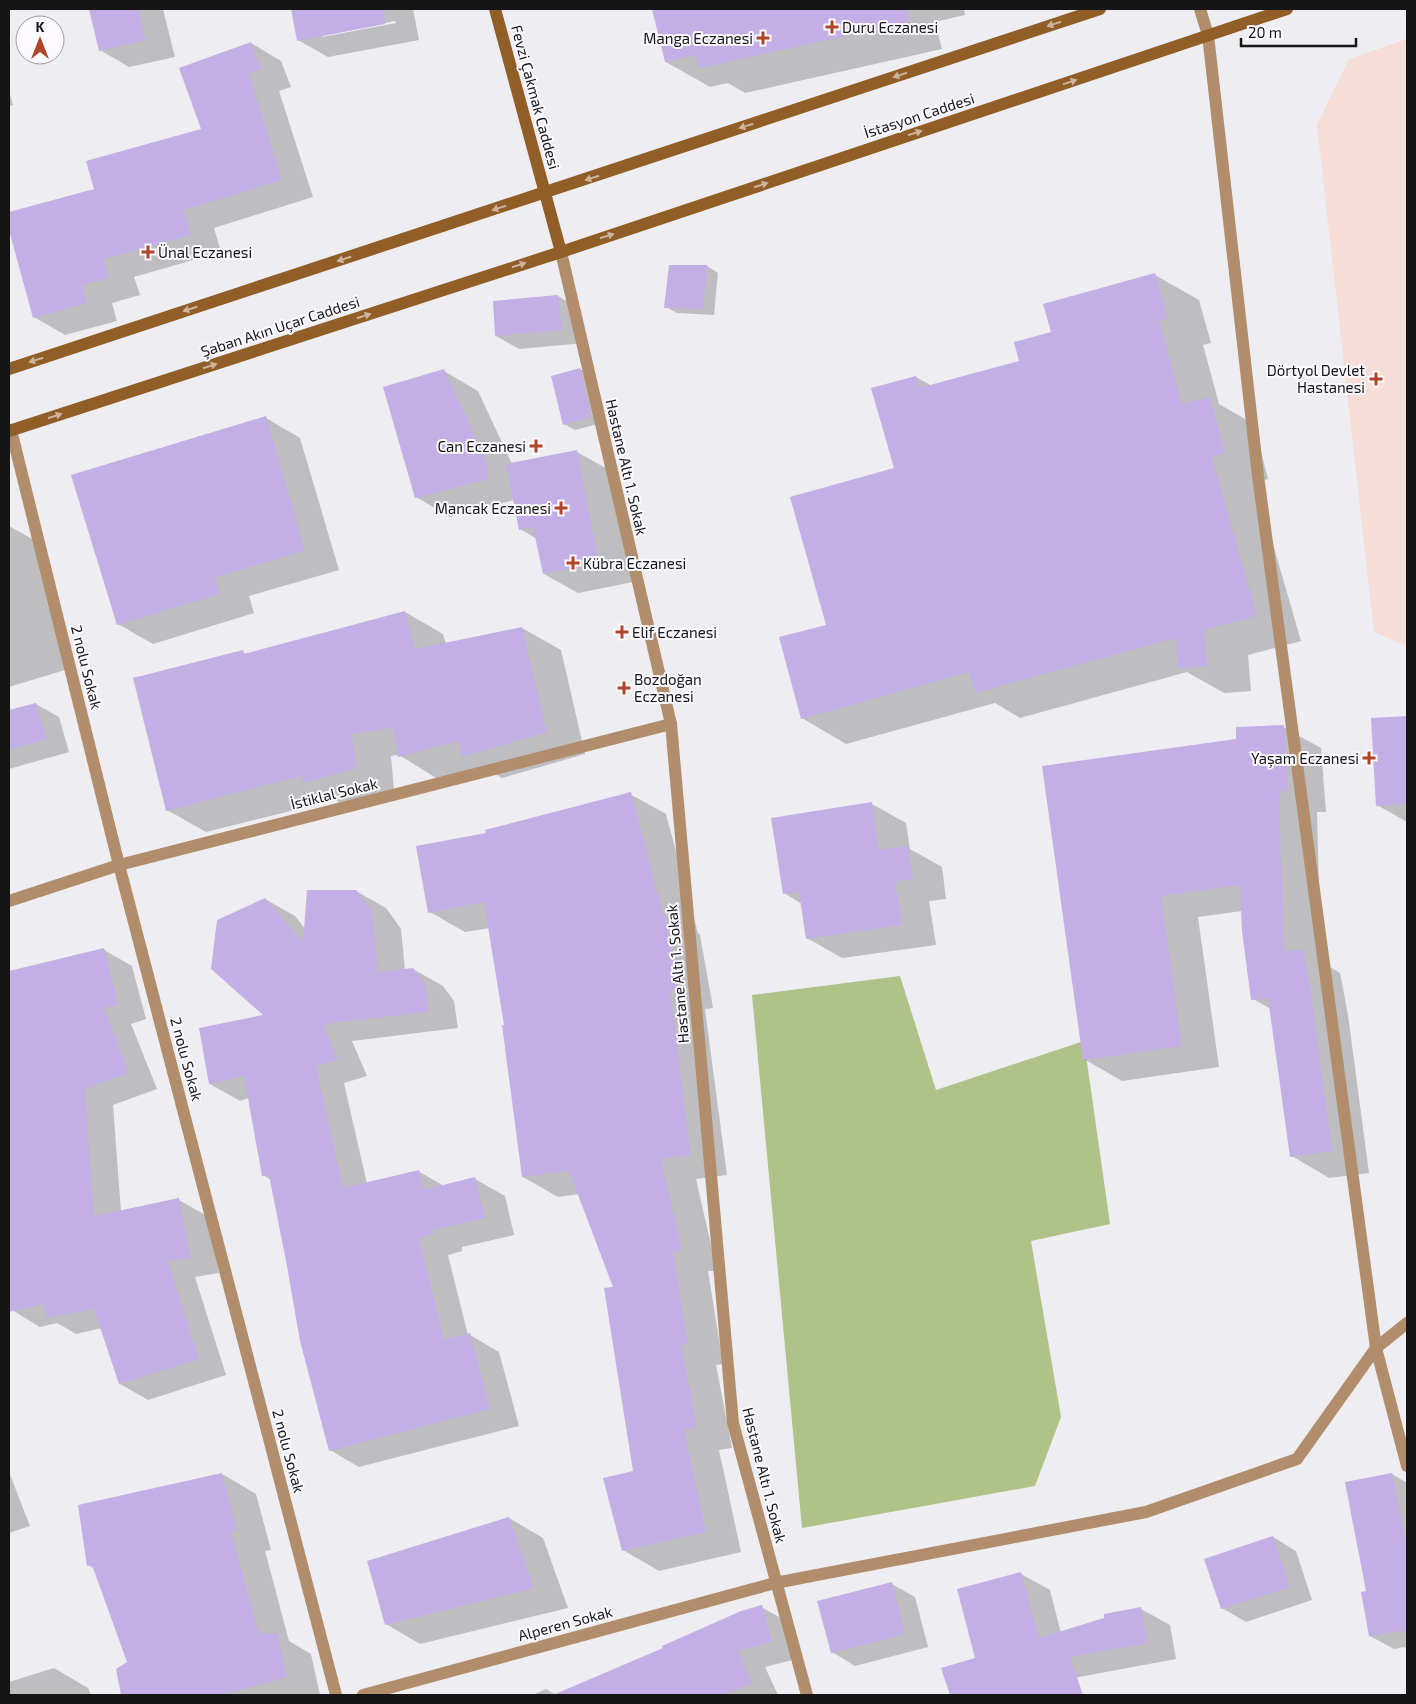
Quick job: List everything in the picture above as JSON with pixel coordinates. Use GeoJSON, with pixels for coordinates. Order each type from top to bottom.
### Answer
{"type":"FeatureCollection","features":[{"type":"Feature","properties":{"kind":"main road","name":"Fevzi Çakmak Caddesi"},"geometry":{"type":"LineString","coordinates":[[495,9],[561,252]]}},
{"type":"Feature","properties":{"kind":"main road"},"geometry":{"type":"LineString","coordinates":[[9,369],[1100,9]]}},
{"type":"Feature","properties":{"kind":"main road","name":"İstasyon Caddesi"},"geometry":{"type":"LineString","coordinates":[[561,252],[1288,9]]}},
{"type":"Feature","properties":{"kind":"main road","name":"Şaban Akın Uçar Caddesi"},"geometry":{"type":"LineString","coordinates":[[10,431],[561,252]]}},
{"type":"Feature","properties":{"kind":"street"},"geometry":{"type":"LineString","coordinates":[[1200,9],[1208,35],[1258,476],[1376,1348],[1407,1466]]}},
{"type":"Feature","properties":{"kind":"street","name":"Hastane Altı 1. Sokak"},"geometry":{"type":"LineString","coordinates":[[561,252],[670,724],[733,1423],[807,1695]]}},
{"type":"Feature","properties":{"kind":"street","name":"2 nolu Sokak"},"geometry":{"type":"LineString","coordinates":[[10,431],[119,865],[336,1695]]}},
{"type":"Feature","properties":{"kind":"street","name":"İstiklal Sokak"},"geometry":{"type":"LineString","coordinates":[[9,901],[119,865],[670,724]]}},
{"type":"Feature","properties":{"kind":"street","name":"Alperen Sokak"},"geometry":{"type":"LineString","coordinates":[[363,1695],[775,1583],[1146,1512],[1297,1459],[1376,1348],[1407,1323]]}},
{"type":"Feature","properties":{"kind":"shaded area","name":"Dörtyol Devlet Hastanesi"},"geometry":{"type":"Polygon","coordinates":[[[1407,39],[1407,646],[1374,632],[1317,125],[1349,59],[1407,39]]]}},
{"type":"Feature","properties":{"kind":"green space"},"geometry":{"type":"Polygon","coordinates":[[[900,976],[936,1090],[1084,1041],[1110,1224],[1031,1241],[1061,1417],[1035,1486],[802,1528],[752,995],[900,976]]]}},
{"type":"Feature","properties":{"kind":"building"},"geometry":{"type":"Polygon","coordinates":[[[89,9],[138,9],[146,40],[99,51],[89,9]]]}},
{"type":"Feature","properties":{"kind":"building"},"geometry":{"type":"Polygon","coordinates":[[[291,9],[384,9],[385,24],[297,41],[291,9]]]}},
{"type":"Feature","properties":{"kind":"building"},"geometry":{"type":"Polygon","coordinates":[[[652,9],[907,9],[909,22],[699,68],[696,55],[665,62],[652,9]]]}},
{"type":"Feature","properties":{"kind":"building"},"geometry":{"type":"Polygon","coordinates":[[[251,42],[261,69],[249,74],[282,180],[184,210],[191,235],[104,259],[109,278],[82,285],[87,303],[33,318],[9,230],[9,212],[94,189],[86,161],[201,129],[179,68],[251,42]]]}},
{"type":"Feature","properties":{"kind":"building"},"geometry":{"type":"Polygon","coordinates":[[[669,265],[707,265],[703,309],[664,308],[669,265]]]}},
{"type":"Feature","properties":{"kind":"building"},"geometry":{"type":"Polygon","coordinates":[[[1155,273],[1168,318],[1159,320],[1182,404],[1210,397],[1225,453],[1212,457],[1257,616],[1204,630],[1207,666],[1178,669],[1176,638],[975,693],[969,672],[801,719],[779,637],[826,625],[790,497],[894,468],[871,388],[916,376],[919,388],[1019,361],[1014,342],[1051,332],[1043,304],[1155,273]]]}},
{"type":"Feature","properties":{"kind":"building"},"geometry":{"type":"Polygon","coordinates":[[[558,295],[562,330],[495,336],[493,301],[558,295]]]}},
{"type":"Feature","properties":{"kind":"building"},"geometry":{"type":"Polygon","coordinates":[[[580,368],[591,417],[563,425],[551,376],[580,368]]]}},
{"type":"Feature","properties":{"kind":"building"},"geometry":{"type":"Polygon","coordinates":[[[444,369],[488,465],[488,479],[415,498],[383,387],[444,369]]]}},
{"type":"Feature","properties":{"kind":"building"},"geometry":{"type":"Polygon","coordinates":[[[266,416],[305,551],[215,577],[220,594],[117,625],[71,475],[266,416]]]}},
{"type":"Feature","properties":{"kind":"building"},"geometry":{"type":"Polygon","coordinates":[[[577,450],[599,563],[543,574],[533,527],[519,530],[506,464],[577,450]]]}},
{"type":"Feature","properties":{"kind":"building"},"geometry":{"type":"Polygon","coordinates":[[[405,611],[415,649],[522,627],[547,732],[462,757],[459,741],[398,757],[393,728],[352,734],[356,768],[303,783],[301,776],[166,811],[133,678],[243,650],[244,654],[405,611]]]}},
{"type":"Feature","properties":{"kind":"building"},"geometry":{"type":"Polygon","coordinates":[[[36,703],[47,739],[9,750],[9,710],[36,703]]]}},
{"type":"Feature","properties":{"kind":"building"},"geometry":{"type":"Polygon","coordinates":[[[1407,716],[1407,804],[1376,806],[1371,718],[1407,716]]]}},
{"type":"Feature","properties":{"kind":"building"},"geometry":{"type":"Polygon","coordinates":[[[1284,725],[1288,791],[1279,791],[1284,951],[1303,949],[1311,993],[1332,1151],[1290,1157],[1268,998],[1251,1000],[1242,931],[1240,885],[1161,896],[1182,1046],[1083,1060],[1042,766],[1236,739],[1236,727],[1284,725]]]}},
{"type":"Feature","properties":{"kind":"building"},"geometry":{"type":"Polygon","coordinates":[[[631,792],[663,914],[665,913],[678,988],[670,989],[691,1155],[661,1159],[682,1251],[673,1251],[688,1344],[681,1345],[697,1428],[684,1430],[706,1532],[622,1551],[603,1478],[633,1471],[604,1288],[613,1287],[569,1171],[522,1177],[502,1025],[504,1025],[484,902],[428,913],[416,846],[486,833],[485,830],[631,792]]]}},
{"type":"Feature","properties":{"kind":"building"},"geometry":{"type":"Polygon","coordinates":[[[872,802],[879,850],[908,846],[913,879],[895,882],[902,925],[806,939],[799,892],[783,894],[771,818],[872,802]]]}},
{"type":"Feature","properties":{"kind":"building"},"geometry":{"type":"Polygon","coordinates":[[[307,890],[356,890],[372,911],[378,972],[413,968],[425,983],[429,1012],[323,1024],[338,1060],[316,1066],[343,1188],[419,1170],[423,1190],[475,1177],[485,1218],[433,1230],[434,1234],[419,1238],[444,1340],[470,1333],[490,1409],[329,1451],[300,1341],[269,1175],[262,1176],[244,1076],[209,1084],[199,1028],[263,1015],[211,969],[217,920],[265,898],[303,942],[307,890]]]}},
{"type":"Feature","properties":{"kind":"building"},"geometry":{"type":"Polygon","coordinates":[[[104,948],[118,1004],[104,1008],[129,1073],[85,1089],[94,1216],[179,1198],[191,1258],[168,1261],[199,1359],[119,1384],[94,1309],[47,1318],[43,1304],[9,1312],[9,971],[104,948]]]}},
{"type":"Feature","properties":{"kind":"building"},"geometry":{"type":"Polygon","coordinates":[[[222,1473],[237,1530],[231,1532],[259,1634],[277,1633],[287,1677],[221,1695],[121,1695],[116,1669],[127,1662],[92,1565],[87,1566],[78,1505],[222,1473]]]}},
{"type":"Feature","properties":{"kind":"building"},"geometry":{"type":"Polygon","coordinates":[[[1392,1473],[1407,1547],[1407,1630],[1369,1636],[1361,1592],[1366,1591],[1345,1482],[1392,1473]]]}},
{"type":"Feature","properties":{"kind":"building"},"geometry":{"type":"Polygon","coordinates":[[[509,1517],[534,1588],[385,1625],[367,1561],[509,1517]]]}},
{"type":"Feature","properties":{"kind":"building"},"geometry":{"type":"Polygon","coordinates":[[[1273,1536],[1290,1587],[1221,1609],[1204,1559],[1273,1536]]]}},
{"type":"Feature","properties":{"kind":"building"},"geometry":{"type":"Polygon","coordinates":[[[1021,1572],[1039,1638],[1104,1618],[1104,1614],[1141,1607],[1148,1643],[1070,1657],[1083,1695],[950,1695],[941,1668],[975,1658],[957,1589],[1021,1572]]]}},
{"type":"Feature","properties":{"kind":"building"},"geometry":{"type":"Polygon","coordinates":[[[892,1582],[905,1634],[831,1653],[817,1601],[892,1582]]]}},
{"type":"Feature","properties":{"kind":"building"},"geometry":{"type":"Polygon","coordinates":[[[762,1605],[772,1642],[738,1651],[752,1683],[725,1695],[553,1695],[663,1648],[662,1646],[741,1611],[762,1605]]]}},
{"type":"Feature","properties":{"kind":"place","name":"Duru Eczanesi"},"geometry":{"type":"Point","coordinates":[832,27]}},
{"type":"Feature","properties":{"kind":"place","name":"Manga Eczanesi"},"geometry":{"type":"Point","coordinates":[763,38]}},
{"type":"Feature","properties":{"kind":"place","name":"Ünal Eczanesi"},"geometry":{"type":"Point","coordinates":[148,252]}},
{"type":"Feature","properties":{"kind":"place","name":"Dörtyol Devlet Hastanesi"},"geometry":{"type":"Point","coordinates":[1376,379]}},
{"type":"Feature","properties":{"kind":"place","name":"Can Eczanesi"},"geometry":{"type":"Point","coordinates":[536,446]}},
{"type":"Feature","properties":{"kind":"place","name":"Mancak Eczanesi"},"geometry":{"type":"Point","coordinates":[561,508]}},
{"type":"Feature","properties":{"kind":"place","name":"Kübra Eczanesi"},"geometry":{"type":"Point","coordinates":[573,563]}},
{"type":"Feature","properties":{"kind":"place","name":"Elif Eczanesi"},"geometry":{"type":"Point","coordinates":[622,632]}},
{"type":"Feature","properties":{"kind":"place","name":"Bozdoğan Eczanesi"},"geometry":{"type":"Point","coordinates":[624,688]}},
{"type":"Feature","properties":{"kind":"place","name":"Yaşam Eczanesi"},"geometry":{"type":"Point","coordinates":[1369,758]}}]}
